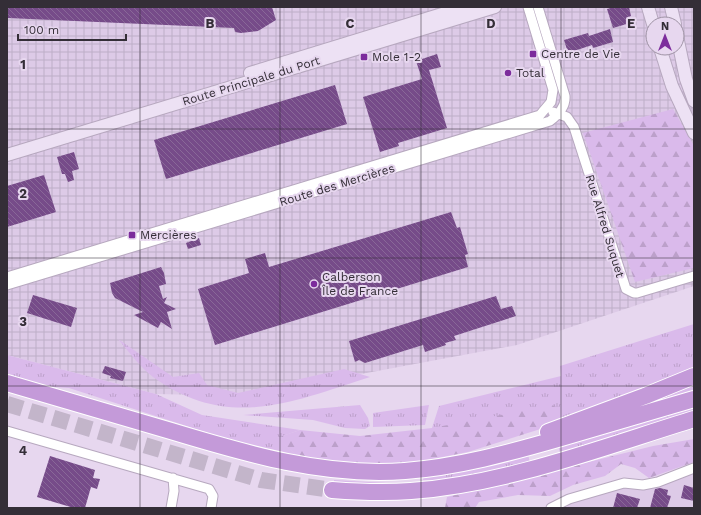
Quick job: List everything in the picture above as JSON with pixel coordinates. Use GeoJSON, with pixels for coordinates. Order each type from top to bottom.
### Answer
{"type":"FeatureCollection","features":[{"type":"Feature","properties":{"kind":"highway"},"geometry":{"type":"LineString","coordinates":[[476,461],[489,453],[645,396],[694,376]]}},
{"type":"Feature","properties":{"kind":"highway"},"geometry":{"type":"LineString","coordinates":[[7,383],[266,458],[323,468],[368,472],[403,472],[439,468],[476,461],[514,452],[694,399]]}},
{"type":"Feature","properties":{"kind":"highway"},"geometry":{"type":"LineString","coordinates":[[332,490],[385,492],[452,486],[528,469],[694,419]]}},
{"type":"Feature","properties":{"kind":"highway"},"geometry":{"type":"LineString","coordinates":[[618,442],[631,445],[694,431]]}},
{"type":"Feature","properties":{"kind":"main road","name":"Route Principale du Port"},"geometry":{"type":"LineString","coordinates":[[7,147],[465,7]]}},
{"type":"Feature","properties":{"kind":"main road","name":"Route Principale du Port"},"geometry":{"type":"LineString","coordinates":[[7,155],[496,7]]}},
{"type":"Feature","properties":{"kind":"main road"},"geometry":{"type":"LineString","coordinates":[[663,56],[672,86],[694,133]]}},
{"type":"Feature","properties":{"kind":"main road"},"geometry":{"type":"LineString","coordinates":[[681,56],[686,79],[694,101]]}},
{"type":"Feature","properties":{"kind":"street"},"geometry":{"type":"LineString","coordinates":[[528,7],[553,90],[547,109]]}},
{"type":"Feature","properties":{"kind":"street"},"geometry":{"type":"LineString","coordinates":[[538,7],[565,96],[565,102],[559,114]]}},
{"type":"Feature","properties":{"kind":"street","name":"Rue Alfred Suquet"},"geometry":{"type":"LineString","coordinates":[[547,109],[567,117],[574,127],[626,289],[637,293],[694,276]]}},
{"type":"Feature","properties":{"kind":"street","name":"Route des Mercières"},"geometry":{"type":"LineString","coordinates":[[7,277],[540,115],[547,109]]}},
{"type":"Feature","properties":{"kind":"street","name":"Route des Mercières"},"geometry":{"type":"LineString","coordinates":[[7,286],[550,121],[559,114]]}},
{"type":"Feature","properties":{"kind":"street"},"geometry":{"type":"LineString","coordinates":[[7,431],[210,490],[213,496],[211,508]]}},
{"type":"Feature","properties":{"kind":"street"},"geometry":{"type":"LineString","coordinates":[[551,508],[569,499],[624,483],[643,486],[658,482],[694,468]]}},
{"type":"Feature","properties":{"kind":"street"},"geometry":{"type":"LineString","coordinates":[[171,508],[174,491],[173,478]]}},
{"type":"Feature","properties":{"kind":"shaded area"},"geometry":{"type":"Polygon","coordinates":[[[7,7],[694,7],[694,286],[517,345],[243,396],[156,394],[7,355],[7,7]]]}},
{"type":"Feature","properties":{"kind":"shaded area"},"geometry":{"type":"Polygon","coordinates":[[[694,472],[694,508],[567,508],[568,504],[630,485],[639,490],[664,484],[694,472]]]}},
{"type":"Feature","properties":{"kind":"green space"},"geometry":{"type":"Polygon","coordinates":[[[673,109],[694,146],[694,268],[635,282],[583,133],[673,109]]]}},
{"type":"Feature","properties":{"kind":"green space"},"geometry":{"type":"Polygon","coordinates":[[[694,324],[694,368],[569,420],[432,428],[439,406],[561,376],[560,366],[694,324]]]}},
{"type":"Feature","properties":{"kind":"green space"},"geometry":{"type":"Polygon","coordinates":[[[118,339],[173,377],[199,373],[207,385],[238,393],[344,369],[370,377],[287,402],[260,407],[234,407],[208,403],[181,394],[148,373],[118,339]]]}},
{"type":"Feature","properties":{"kind":"green space"},"geometry":{"type":"Polygon","coordinates":[[[7,355],[156,394],[202,415],[300,430],[277,438],[300,458],[242,444],[69,388],[42,386],[7,375],[7,355]]]}},
{"type":"Feature","properties":{"kind":"green space"},"geometry":{"type":"Polygon","coordinates":[[[694,381],[694,392],[576,427],[694,381]]]}},
{"type":"Feature","properties":{"kind":"green space"},"geometry":{"type":"Polygon","coordinates":[[[694,403],[694,413],[560,454],[558,444],[694,403]]]}},
{"type":"Feature","properties":{"kind":"green space"},"geometry":{"type":"Polygon","coordinates":[[[360,405],[368,418],[370,426],[365,429],[345,428],[313,420],[243,415],[360,405]]]}},
{"type":"Feature","properties":{"kind":"green space"},"geometry":{"type":"Polygon","coordinates":[[[429,405],[425,425],[373,427],[373,413],[429,405]]]}},
{"type":"Feature","properties":{"kind":"green space"},"geometry":{"type":"Polygon","coordinates":[[[553,405],[569,420],[468,452],[422,461],[389,465],[326,462],[300,458],[276,438],[300,430],[360,436],[432,428],[553,405]]]}},
{"type":"Feature","properties":{"kind":"green space"},"geometry":{"type":"Polygon","coordinates":[[[694,439],[694,462],[649,478],[635,468],[621,464],[605,476],[573,485],[550,496],[518,495],[479,502],[475,508],[445,508],[447,497],[653,446],[694,439]]]}},
{"type":"Feature","properties":{"kind":"green space"},"geometry":{"type":"Polygon","coordinates":[[[528,454],[530,463],[455,480],[423,480],[424,475],[528,454]]]}},
{"type":"Feature","properties":{"kind":"green space"},"geometry":{"type":"Polygon","coordinates":[[[334,480],[386,483],[394,486],[334,483],[334,480]]]}},
{"type":"Feature","properties":{"kind":"building"},"geometry":{"type":"Polygon","coordinates":[[[7,7],[272,7],[276,20],[258,31],[241,33],[235,32],[234,28],[7,18],[7,7]]]}},
{"type":"Feature","properties":{"kind":"building"},"geometry":{"type":"Polygon","coordinates":[[[614,7],[629,7],[631,16],[628,17],[630,23],[613,28],[607,9],[614,7]]]}},
{"type":"Feature","properties":{"kind":"building"},"geometry":{"type":"Polygon","coordinates":[[[610,29],[613,42],[593,48],[592,45],[568,53],[564,40],[588,33],[589,36],[610,29]]]}},
{"type":"Feature","properties":{"kind":"building"},"geometry":{"type":"Polygon","coordinates":[[[437,54],[441,67],[429,70],[447,128],[398,143],[399,146],[380,152],[363,97],[422,79],[416,61],[437,54]]]}},
{"type":"Feature","properties":{"kind":"building"},"geometry":{"type":"Polygon","coordinates":[[[335,85],[347,124],[166,179],[154,140],[335,85]]]}},
{"type":"Feature","properties":{"kind":"building"},"geometry":{"type":"Polygon","coordinates":[[[74,152],[79,169],[72,171],[74,180],[68,182],[65,174],[62,174],[57,157],[74,152]]]}},
{"type":"Feature","properties":{"kind":"building"},"geometry":{"type":"Polygon","coordinates":[[[44,175],[56,212],[7,227],[7,186],[44,175]]]}},
{"type":"Feature","properties":{"kind":"building","name":"Calberson Île de France"},"geometry":{"type":"Polygon","coordinates":[[[451,212],[457,228],[460,227],[468,254],[465,255],[468,267],[215,345],[198,289],[249,273],[245,259],[265,253],[269,267],[451,212]]]}},
{"type":"Feature","properties":{"kind":"building"},"geometry":{"type":"Polygon","coordinates":[[[199,238],[201,245],[188,249],[186,243],[199,238]]]}},
{"type":"Feature","properties":{"kind":"building"},"geometry":{"type":"Polygon","coordinates":[[[161,267],[166,284],[159,286],[163,299],[167,297],[164,303],[176,309],[167,312],[172,329],[161,322],[158,328],[134,315],[143,312],[115,298],[112,293],[110,283],[161,267]]]}},
{"type":"Feature","properties":{"kind":"building"},"geometry":{"type":"Polygon","coordinates":[[[33,295],[77,308],[71,327],[27,313],[33,295]]]}},
{"type":"Feature","properties":{"kind":"building"},"geometry":{"type":"Polygon","coordinates":[[[496,296],[501,309],[512,306],[516,316],[454,336],[456,340],[425,352],[423,345],[365,363],[359,360],[355,362],[349,341],[496,296]]]}},
{"type":"Feature","properties":{"kind":"building"},"geometry":{"type":"Polygon","coordinates":[[[105,366],[126,372],[123,381],[110,378],[111,376],[102,373],[105,366]]]}},
{"type":"Feature","properties":{"kind":"building"},"geometry":{"type":"Polygon","coordinates":[[[50,456],[95,470],[93,478],[100,479],[97,489],[91,487],[85,508],[74,508],[37,497],[50,456]]]}},
{"type":"Feature","properties":{"kind":"building"},"geometry":{"type":"Polygon","coordinates":[[[684,485],[694,488],[694,501],[681,498],[684,485]]]}},
{"type":"Feature","properties":{"kind":"building"},"geometry":{"type":"Polygon","coordinates":[[[660,488],[668,490],[667,495],[671,496],[667,508],[650,508],[655,489],[660,488]]]}},
{"type":"Feature","properties":{"kind":"building"},"geometry":{"type":"Polygon","coordinates":[[[617,493],[640,499],[637,508],[613,508],[617,493]]]}},
{"type":"Feature","properties":{"kind":"tunnel"},"geometry":{"type":"LineString","coordinates":[[7,404],[261,480],[332,490]]}},
{"type":"Feature","properties":{"kind":"place","name":"Centre de Vie"},"geometry":{"type":"Point","coordinates":[533,54]}},
{"type":"Feature","properties":{"kind":"place","name":"Mole 1-2"},"geometry":{"type":"Point","coordinates":[364,57]}},
{"type":"Feature","properties":{"kind":"place","name":"Total"},"geometry":{"type":"Point","coordinates":[508,73]}},
{"type":"Feature","properties":{"kind":"place","name":"Mercières"},"geometry":{"type":"Point","coordinates":[132,235]}},
{"type":"Feature","properties":{"kind":"place","name":"Calberson Île de France"},"geometry":{"type":"Point","coordinates":[314,284]}}]}
